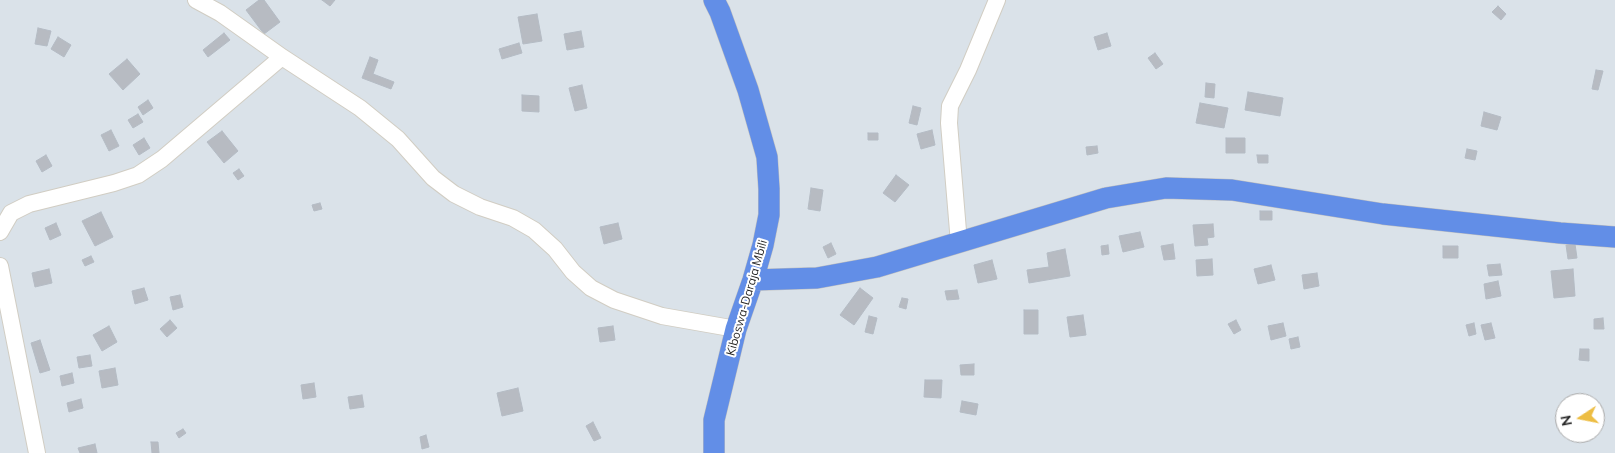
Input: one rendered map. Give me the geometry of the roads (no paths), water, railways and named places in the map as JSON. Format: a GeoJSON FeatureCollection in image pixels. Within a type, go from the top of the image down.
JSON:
{"type":"FeatureCollection","features":[{"type":"Feature","properties":{"kind":"main road","name":"Kiboswa-Daraja Mbili"},"geometry":{"type":"LineString","coordinates":[[714,0],[748,90],[767,157],[769,189],[769,215],[763,245],[736,329],[714,420],[714,453]]}},
{"type":"Feature","properties":{"kind":"main road"},"geometry":{"type":"LineString","coordinates":[[753,280],[817,278],[877,266],[960,243],[1106,198],[1166,188],[1232,190],[1383,214],[1560,233],[1615,236]]}},
{"type":"Feature","properties":{"kind":"street"},"geometry":{"type":"LineString","coordinates":[[196,0],[220,14],[282,58],[360,108],[398,139],[433,178],[454,194],[480,207],[513,218],[534,230],[555,248],[573,272],[591,288],[614,300],[656,314],[736,329]]}},
{"type":"Feature","properties":{"kind":"street"},"geometry":{"type":"LineString","coordinates":[[960,243],[949,123],[950,106],[968,70],[997,0]]}},
{"type":"Feature","properties":{"kind":"street"},"geometry":{"type":"LineString","coordinates":[[0,232],[12,213],[28,204],[114,183],[138,175],[162,159],[282,58]]}},
{"type":"Feature","properties":{"kind":"street"},"geometry":{"type":"LineString","coordinates":[[0,266],[37,453]]}}]}
